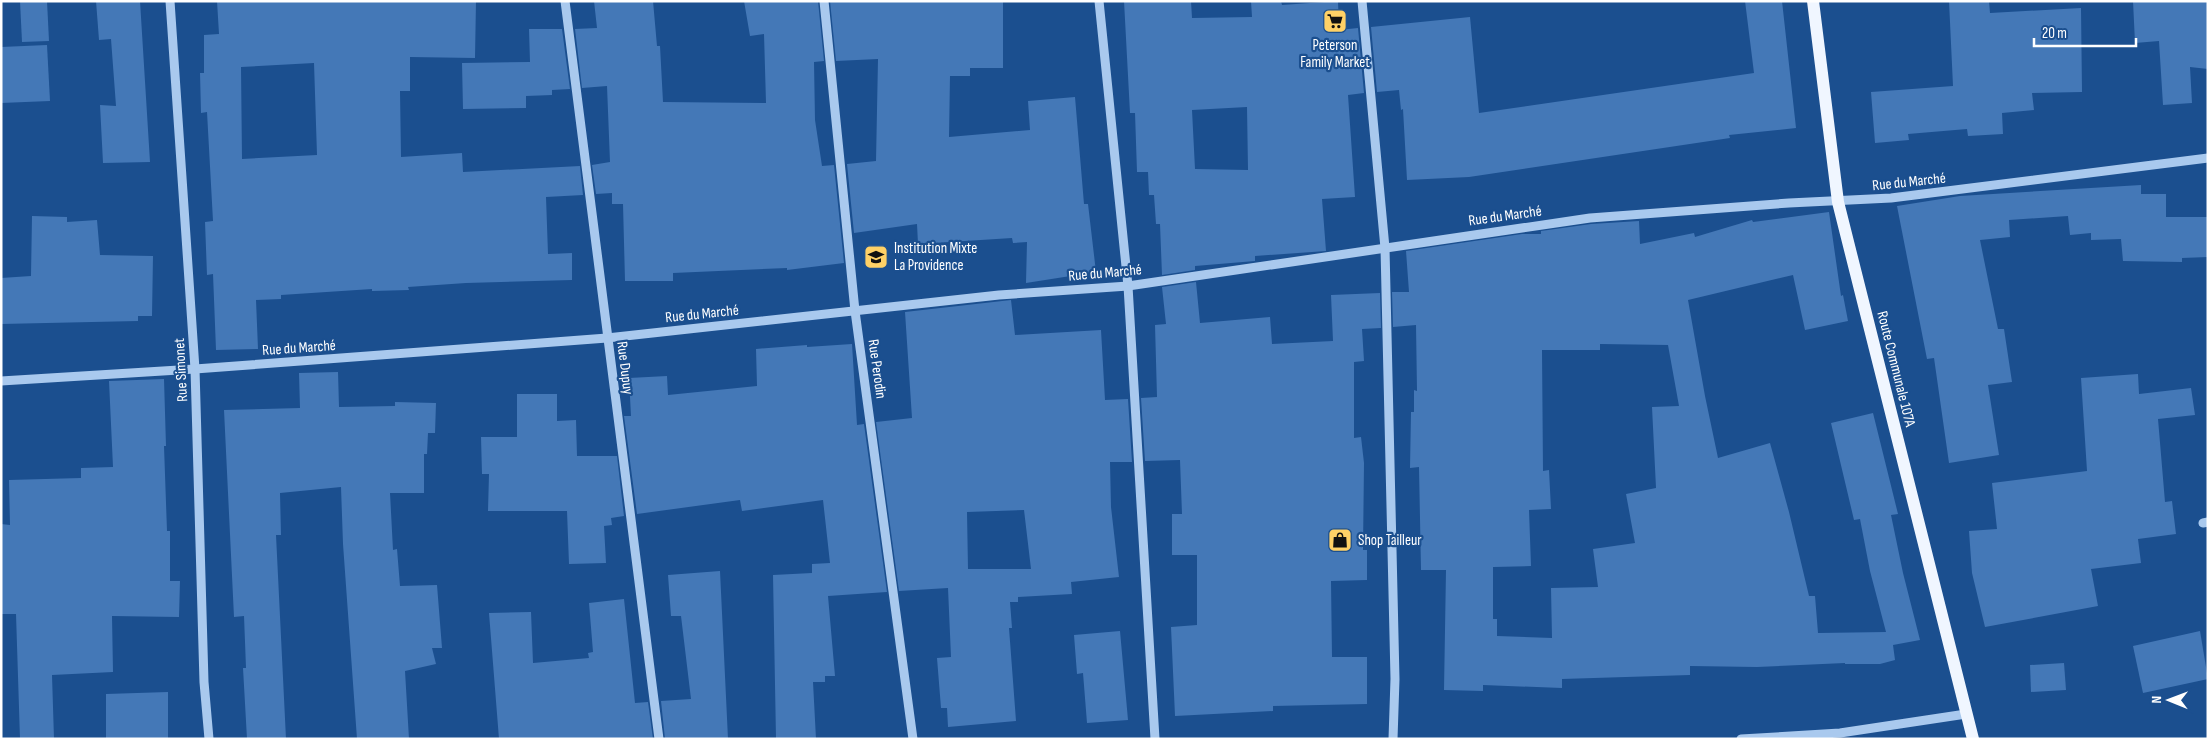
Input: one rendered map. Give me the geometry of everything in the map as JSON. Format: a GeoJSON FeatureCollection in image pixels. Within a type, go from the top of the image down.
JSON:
{"type":"FeatureCollection","features":[{"type":"Feature","properties":{"kind":"main road","name":"Route Communale 107A"},"geometry":{"type":"LineString","coordinates":[[1813,1],[1838,202],[1973,739]]}},
{"type":"Feature","properties":{"kind":"street","name":"Rue Simonet"},"geometry":{"type":"LineString","coordinates":[[170,1],[195,369],[204,673],[209,739]]}},
{"type":"Feature","properties":{"kind":"street","name":"Rue Dupuy"},"geometry":{"type":"LineString","coordinates":[[564,1],[659,739]]}},
{"type":"Feature","properties":{"kind":"street","name":"Rue Perodin"},"geometry":{"type":"LineString","coordinates":[[824,1],[855,311],[913,739]]}},
{"type":"Feature","properties":{"kind":"street"},"geometry":{"type":"LineString","coordinates":[[1099,1],[1128,286],[1155,739]]}},
{"type":"Feature","properties":{"kind":"street"},"geometry":{"type":"LineString","coordinates":[[1362,1],[1385,248],[1395,669],[1393,739]]}},
{"type":"Feature","properties":{"kind":"street","name":"Rue du Marché"},"geometry":{"type":"LineString","coordinates":[[1,381],[195,369],[607,338],[999,295],[1128,286],[1590,218],[1788,203],[1838,202],[1944,193],[2208,158]]}},
{"type":"Feature","properties":{"kind":"street"},"geometry":{"type":"LineString","coordinates":[[1741,739],[1840,733],[1966,714]]}},
{"type":"Feature","properties":{"kind":"building"},"geometry":{"type":"Polygon","coordinates":[[[20,1],[47,1],[49,41],[22,42],[20,1]]]}},
{"type":"Feature","properties":{"kind":"building"},"geometry":{"type":"Polygon","coordinates":[[[96,1],[140,1],[150,162],[103,163],[100,105],[116,106],[111,39],[99,40],[96,1]]]}},
{"type":"Feature","properties":{"kind":"building"},"geometry":{"type":"Polygon","coordinates":[[[217,1],[476,1],[475,58],[410,57],[410,91],[400,91],[401,157],[462,153],[463,172],[580,166],[583,195],[546,197],[548,254],[572,253],[572,280],[466,283],[408,287],[409,290],[372,291],[372,289],[281,295],[281,299],[256,300],[258,349],[216,350],[213,274],[207,275],[205,222],[213,221],[207,112],[201,113],[200,73],[204,73],[204,35],[219,34],[217,1]],[[314,63],[241,67],[242,159],[317,155],[314,63]]]}},
{"type":"Feature","properties":{"kind":"building"},"geometry":{"type":"Polygon","coordinates":[[[594,1],[653,1],[657,46],[660,46],[663,102],[766,103],[764,34],[750,36],[744,1],[818,1],[824,61],[814,62],[815,120],[822,166],[834,165],[844,263],[787,270],[787,268],[673,273],[673,281],[625,281],[623,204],[612,204],[612,193],[596,194],[592,165],[610,162],[607,86],[582,88],[575,29],[597,28],[594,1]]]}},
{"type":"Feature","properties":{"kind":"building"},"geometry":{"type":"Polygon","coordinates":[[[830,1],[1003,1],[1003,68],[970,68],[970,76],[950,76],[949,137],[1030,130],[1028,101],[1075,97],[1084,204],[1088,204],[1096,272],[1026,283],[1027,242],[1013,243],[1012,238],[918,244],[917,224],[854,233],[847,164],[876,161],[878,59],[836,61],[830,1]]]}},
{"type":"Feature","properties":{"kind":"building"},"geometry":{"type":"Polygon","coordinates":[[[1124,1],[1191,1],[1192,18],[1252,17],[1251,1],[1281,1],[1282,5],[1338,1],[1339,30],[1358,28],[1364,93],[1348,95],[1355,197],[1322,199],[1326,251],[1255,256],[1255,261],[1195,266],[1195,270],[1162,275],[1160,224],[1156,224],[1154,195],[1149,195],[1148,172],[1137,172],[1135,113],[1130,113],[1124,1]],[[1247,107],[1192,110],[1195,169],[1248,170],[1247,107]]]}},
{"type":"Feature","properties":{"kind":"building"},"geometry":{"type":"Polygon","coordinates":[[[1745,1],[1782,1],[1796,128],[1729,135],[1730,138],[1469,177],[1407,180],[1403,109],[1401,110],[1399,90],[1377,92],[1371,27],[1470,17],[1479,113],[1754,73],[1745,1]]]}},
{"type":"Feature","properties":{"kind":"building"},"geometry":{"type":"Polygon","coordinates":[[[1949,1],[1989,1],[1990,13],[2081,8],[2082,92],[2032,93],[2034,110],[2002,113],[2003,134],[1968,136],[1967,129],[1908,134],[1909,140],[1875,143],[1871,92],[1953,86],[1949,1]]]}},
{"type":"Feature","properties":{"kind":"building"},"geometry":{"type":"Polygon","coordinates":[[[2133,1],[2208,1],[2208,69],[2190,67],[2192,103],[2163,105],[2159,41],[2135,43],[2133,1]]]}},
{"type":"Feature","properties":{"kind":"building"},"geometry":{"type":"Polygon","coordinates":[[[529,29],[562,29],[570,89],[552,90],[552,95],[526,96],[526,108],[463,109],[462,63],[530,62],[529,29]]]}},
{"type":"Feature","properties":{"kind":"building"},"geometry":{"type":"Polygon","coordinates":[[[47,45],[50,101],[1,103],[1,47],[47,45]]]}},
{"type":"Feature","properties":{"kind":"building"},"geometry":{"type":"Polygon","coordinates":[[[2141,185],[2141,194],[2166,194],[2166,217],[2208,217],[2208,257],[2182,258],[2182,262],[2123,261],[2121,239],[2091,240],[2091,233],[2070,235],[2068,216],[2009,220],[2010,237],[1980,240],[1998,329],[2004,329],[2012,382],[1988,385],[1999,455],[1949,463],[1934,358],[1927,359],[1897,206],[1960,196],[2141,185]]]}},
{"type":"Feature","properties":{"kind":"building"},"geometry":{"type":"Polygon","coordinates":[[[1829,212],[1841,296],[1843,295],[1848,321],[1805,330],[1793,275],[1688,300],[1718,458],[1770,443],[1809,596],[1815,596],[1818,633],[1886,632],[1870,571],[1860,519],[1854,520],[1831,423],[1873,413],[1898,514],[1891,515],[1920,640],[1893,645],[1895,660],[1880,664],[1845,663],[1757,667],[1690,666],[1690,675],[1562,679],[1562,688],[1483,685],[1483,691],[1444,690],[1446,570],[1421,570],[1419,467],[1410,468],[1411,412],[1414,412],[1414,390],[1417,391],[1416,325],[1393,327],[1392,292],[1409,292],[1406,251],[1522,234],[1541,234],[1541,231],[1591,224],[1639,221],[1640,244],[1694,233],[1695,237],[1752,220],[1753,222],[1829,212]],[[1600,344],[1600,350],[1542,350],[1543,471],[1549,470],[1551,509],[1529,510],[1531,566],[1493,567],[1493,619],[1497,619],[1497,636],[1552,638],[1551,588],[1598,587],[1593,549],[1635,543],[1626,494],[1656,488],[1652,407],[1679,406],[1668,345],[1600,344]]]}},
{"type":"Feature","properties":{"kind":"building"},"geometry":{"type":"Polygon","coordinates":[[[32,216],[67,217],[67,222],[97,220],[100,255],[153,256],[152,316],[138,316],[138,321],[1,324],[1,278],[31,276],[32,216]]]}},
{"type":"Feature","properties":{"kind":"building"},"geometry":{"type":"Polygon","coordinates":[[[1196,282],[1200,323],[1270,317],[1272,344],[1333,341],[1331,295],[1380,293],[1381,328],[1362,329],[1364,361],[1354,362],[1354,438],[1361,437],[1364,463],[1363,550],[1367,550],[1367,580],[1331,581],[1332,657],[1367,657],[1367,704],[1273,706],[1273,711],[1175,716],[1171,627],[1197,625],[1197,555],[1172,555],[1172,514],[1182,514],[1180,460],[1145,461],[1141,398],[1157,397],[1155,325],[1166,324],[1162,287],[1196,282]]]}},
{"type":"Feature","properties":{"kind":"building"},"geometry":{"type":"Polygon","coordinates":[[[1011,300],[1015,335],[1101,330],[1105,400],[1128,399],[1132,462],[1110,462],[1111,507],[1119,577],[1071,582],[1072,594],[1018,597],[1018,602],[1010,602],[1012,628],[1009,628],[1016,721],[948,727],[947,708],[941,708],[937,658],[951,657],[948,588],[899,591],[876,422],[912,418],[905,312],[1011,300]],[[1024,510],[967,512],[968,569],[1031,569],[1024,510]]]}},
{"type":"Feature","properties":{"kind":"building"},"geometry":{"type":"Polygon","coordinates":[[[852,344],[857,425],[864,424],[887,592],[828,596],[835,676],[825,676],[825,682],[813,682],[816,739],[776,739],[773,575],[812,573],[812,564],[830,563],[823,500],[742,511],[740,500],[637,514],[624,416],[631,416],[629,378],[667,376],[668,395],[757,386],[756,349],[852,344]]]}},
{"type":"Feature","properties":{"kind":"building"},"geometry":{"type":"Polygon","coordinates":[[[338,372],[339,407],[395,406],[395,402],[436,403],[435,433],[428,433],[427,454],[424,454],[424,493],[390,493],[393,550],[397,549],[400,586],[437,585],[442,648],[432,648],[436,664],[405,671],[409,739],[357,739],[343,544],[341,487],[280,493],[281,535],[276,535],[286,739],[247,739],[243,668],[246,668],[244,616],[234,617],[224,410],[300,408],[299,373],[338,372]]]}},
{"type":"Feature","properties":{"kind":"building"},"geometry":{"type":"Polygon","coordinates":[[[2138,374],[2139,394],[2191,388],[2195,415],[2158,419],[2165,502],[2172,501],[2176,534],[2138,539],[2141,563],[2091,569],[2098,606],[1985,627],[1972,573],[1969,531],[1997,529],[1992,483],[2087,471],[2081,378],[2138,374]]]}},
{"type":"Feature","properties":{"kind":"building"},"geometry":{"type":"Polygon","coordinates":[[[164,379],[166,446],[164,446],[167,531],[170,531],[170,581],[180,581],[179,617],[112,616],[113,672],[52,675],[54,739],[20,739],[16,614],[1,614],[1,524],[10,525],[9,480],[81,478],[81,468],[113,467],[109,381],[164,379]]]}},
{"type":"Feature","properties":{"kind":"building"},"geometry":{"type":"Polygon","coordinates":[[[517,394],[557,394],[557,421],[576,420],[577,456],[617,456],[624,516],[611,518],[612,525],[604,526],[606,563],[569,564],[567,511],[488,511],[489,474],[482,474],[481,437],[517,437],[517,394]]]}},
{"type":"Feature","properties":{"kind":"building"},"geometry":{"type":"Polygon","coordinates":[[[720,571],[728,739],[665,739],[661,701],[691,699],[681,616],[671,616],[668,575],[720,571]]]}},
{"type":"Feature","properties":{"kind":"building"},"geometry":{"type":"Polygon","coordinates":[[[624,599],[635,703],[648,702],[653,739],[499,739],[489,613],[531,612],[533,663],[589,658],[588,653],[593,652],[589,603],[624,599]]]}},
{"type":"Feature","properties":{"kind":"building"},"geometry":{"type":"Polygon","coordinates":[[[1120,631],[1128,720],[1087,723],[1083,673],[1077,674],[1074,635],[1120,631]]]}},
{"type":"Feature","properties":{"kind":"building"},"geometry":{"type":"Polygon","coordinates":[[[2200,631],[2208,679],[2143,693],[2133,646],[2200,631]]]}},
{"type":"Feature","properties":{"kind":"building"},"geometry":{"type":"Polygon","coordinates":[[[2064,663],[2066,690],[2031,692],[2030,665],[2064,663]]]}},
{"type":"Feature","properties":{"kind":"building"},"geometry":{"type":"Polygon","coordinates":[[[168,692],[168,739],[106,739],[106,694],[168,692]]]}},
{"type":"Feature","properties":{"kind":"place","name":"Peterson Family Market"},"geometry":{"type":"Point","coordinates":[1335,21]}},
{"type":"Feature","properties":{"kind":"place","name":"Institution Mixte La Providence"},"geometry":{"type":"Point","coordinates":[876,257]}},
{"type":"Feature","properties":{"kind":"place","name":"Shop Tailleur"},"geometry":{"type":"Point","coordinates":[1340,540]}}]}
